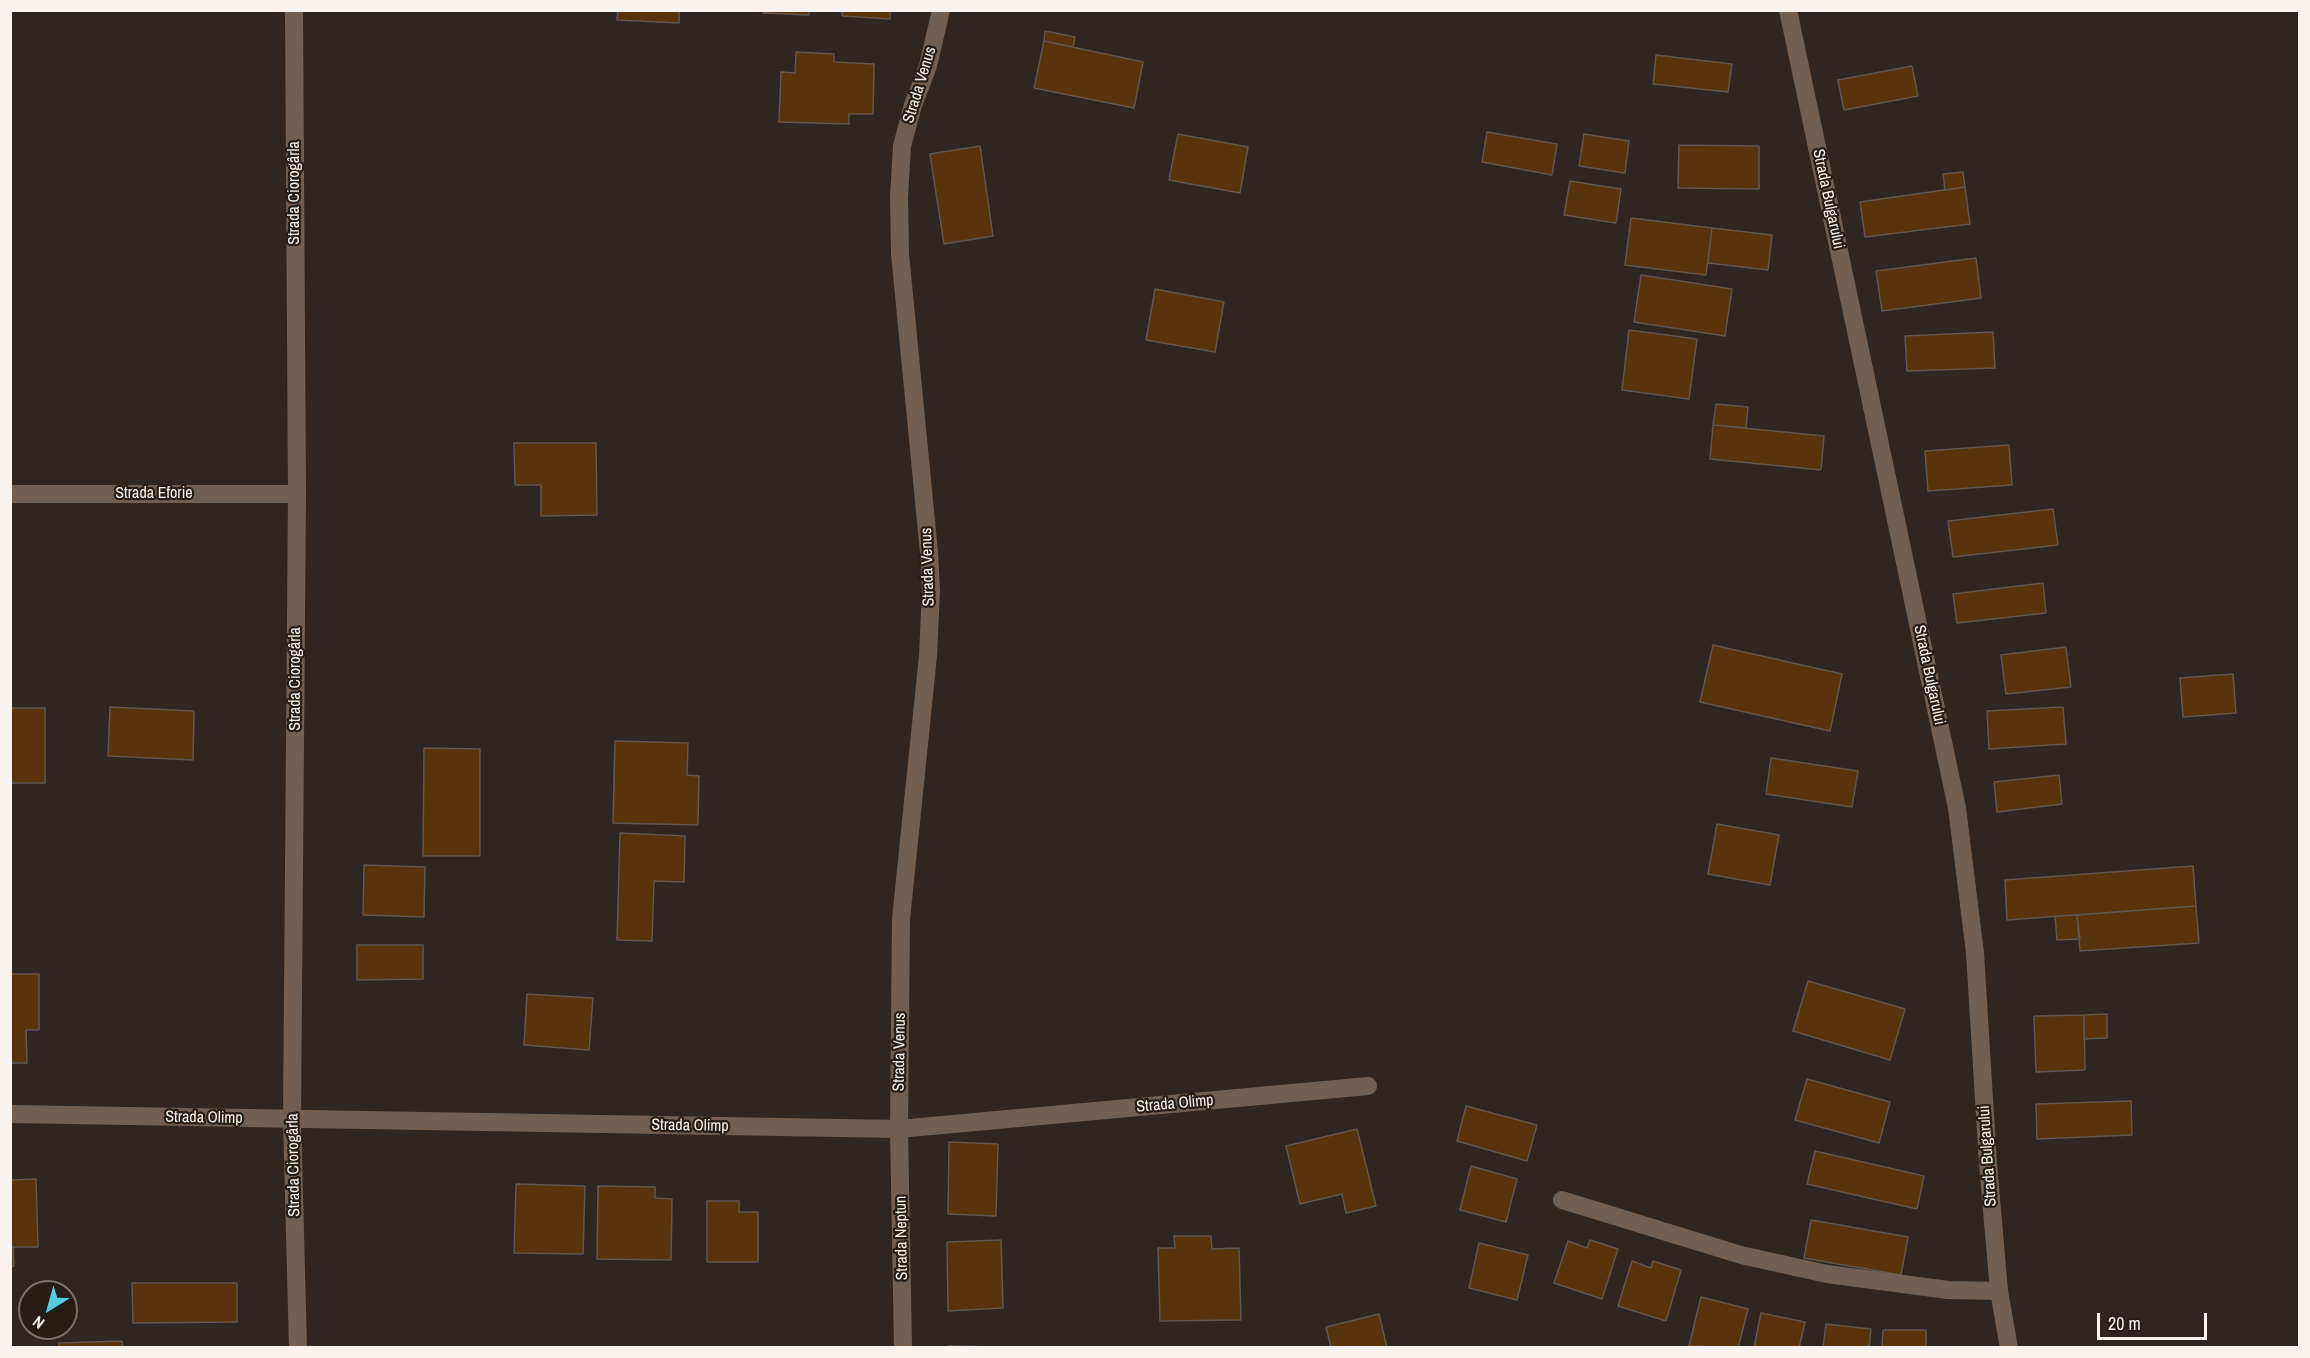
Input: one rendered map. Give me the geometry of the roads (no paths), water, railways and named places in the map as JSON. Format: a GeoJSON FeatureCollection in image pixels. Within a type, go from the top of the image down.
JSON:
{"type":"FeatureCollection","features":[{"type":"Feature","properties":{"kind":"street","name":"Strada Ciorogârla"},"geometry":{"type":"LineString","coordinates":[[294,10],[297,494],[292,1119],[298,1347]]}},
{"type":"Feature","properties":{"kind":"street","name":"Strada Venus"},"geometry":{"type":"LineString","coordinates":[[899,1129],[901,919],[928,656],[931,591],[901,265],[899,197],[902,146],[913,105],[928,66],[941,10]]}},
{"type":"Feature","properties":{"kind":"street","name":"Strada Bulgarului"},"geometry":{"type":"LineString","coordinates":[[1788,10],[1957,808],[1975,953],[1988,1164],[1999,1291],[2009,1347]]}},
{"type":"Feature","properties":{"kind":"street","name":"Strada Eforie"},"geometry":{"type":"LineString","coordinates":[[10,494],[297,494]]}},
{"type":"Feature","properties":{"kind":"street","name":"Strada Olimp"},"geometry":{"type":"LineString","coordinates":[[10,1114],[899,1129],[1368,1086]]}},
{"type":"Feature","properties":{"kind":"street","name":"Strada Neptun"},"geometry":{"type":"LineString","coordinates":[[899,1129],[903,1347]]}},
{"type":"Feature","properties":{"kind":"street"},"geometry":{"type":"LineString","coordinates":[[1562,1200],[1741,1254],[1827,1274],[1948,1290],[1999,1291]]}}]}
